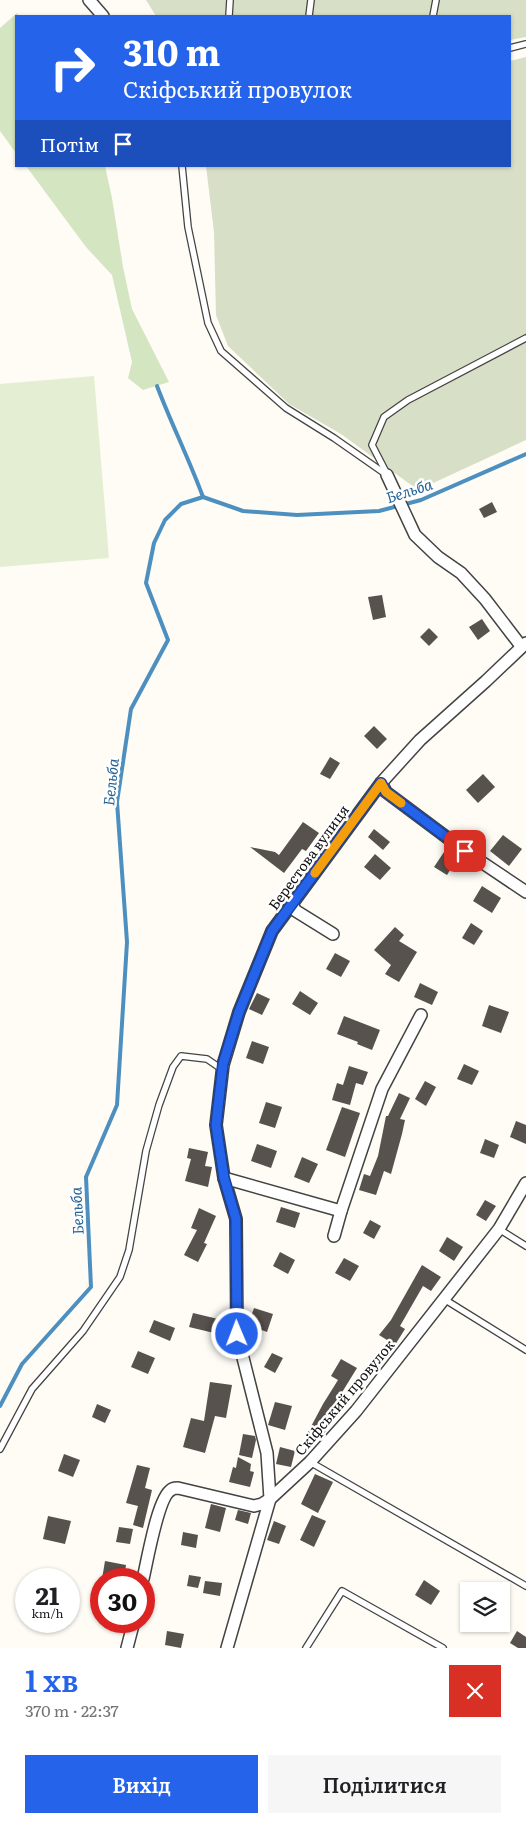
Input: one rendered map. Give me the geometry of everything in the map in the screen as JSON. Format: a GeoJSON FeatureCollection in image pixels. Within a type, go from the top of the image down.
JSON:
{"type":"FeatureCollection","features":[{"type":"Feature","properties":{"kind":"street"},"geometry":{"type":"LineString","coordinates":[[90,0],[102,15]]}},
{"type":"Feature","properties":{"kind":"street"},"geometry":{"type":"LineString","coordinates":[[387,475],[415,535],[438,557],[467,580],[524,645]]}},
{"type":"Feature","properties":{"kind":"street","name":"Берестова вулиця"},"geometry":{"type":"LineString","coordinates":[[270,1499],[267,1453],[237,1334],[236,1219],[224,1178],[216,1125],[223,1070],[239,1012],[272,931],[381,783],[420,740],[524,645]]}},
{"type":"Feature","properties":{"kind":"street"},"geometry":{"type":"LineString","coordinates":[[381,783],[386,792],[465,851],[526,892]]}},
{"type":"Feature","properties":{"kind":"street"},"geometry":{"type":"LineString","coordinates":[[292,905],[296,912],[333,934]]}},
{"type":"Feature","properties":{"kind":"street"},"geometry":{"type":"LineString","coordinates":[[334,1236],[382,1089],[421,1015]]}},
{"type":"Feature","properties":{"kind":"street"},"geometry":{"type":"LineString","coordinates":[[224,1178],[341,1211]]}},
{"type":"Feature","properties":{"kind":"street","name":"Скіфський провулок"},"geometry":{"type":"LineString","coordinates":[[270,1499],[310,1462],[356,1411],[499,1229],[526,1183]]}},
{"type":"Feature","properties":{"kind":"street"},"geometry":{"type":"LineString","coordinates":[[146,1568],[159,1510],[167,1493],[172,1489],[178,1488],[254,1506],[270,1499]]}},
{"type":"Feature","properties":{"kind":"street"},"geometry":{"type":"LineString","coordinates":[[227,1648],[270,1499]]}},
{"type":"Feature","properties":{"kind":"street"},"geometry":{"type":"LineString","coordinates":[[127,1648],[131,1633]]}},
{"type":"Feature","properties":{"kind":"lane"},"geometry":{"type":"LineString","coordinates":[[229,15],[230,0]]}},
{"type":"Feature","properties":{"kind":"lane"},"geometry":{"type":"LineString","coordinates":[[309,15],[311,0]]}},
{"type":"Feature","properties":{"kind":"lane"},"geometry":{"type":"LineString","coordinates":[[433,15],[436,0]]}},
{"type":"Feature","properties":{"kind":"lane"},"geometry":{"type":"LineString","coordinates":[[511,48],[526,44]]}},
{"type":"Feature","properties":{"kind":"lane"},"geometry":{"type":"LineString","coordinates":[[182,167],[188,227],[208,323],[221,350],[286,408],[334,438],[387,475]]}},
{"type":"Feature","properties":{"kind":"lane"},"geometry":{"type":"LineString","coordinates":[[387,475],[372,444],[384,417],[408,400],[526,338]]}},
{"type":"Feature","properties":{"kind":"lane"},"geometry":{"type":"LineString","coordinates":[[0,1449],[32,1389],[83,1331],[120,1277],[129,1250],[146,1151],[159,1105],[173,1067],[181,1056],[207,1060],[223,1070]]}},
{"type":"Feature","properties":{"kind":"lane"},"geometry":{"type":"LineString","coordinates":[[499,1229],[526,1246]]}},
{"type":"Feature","properties":{"kind":"lane"},"geometry":{"type":"LineString","coordinates":[[444,1299],[526,1350]]}},
{"type":"Feature","properties":{"kind":"lane"},"geometry":{"type":"LineString","coordinates":[[310,1462],[526,1586]]}},
{"type":"Feature","properties":{"kind":"lane"},"geometry":{"type":"LineString","coordinates":[[306,1648],[342,1591],[444,1648]]}},
{"type":"Feature","properties":{"kind":"green space"},"geometry":{"type":"Polygon","coordinates":[[[146,0],[526,0],[526,37],[511,40],[511,15],[155,15],[146,0]]]}},
{"type":"Feature","properties":{"kind":"green space"},"geometry":{"type":"Polygon","coordinates":[[[17,13],[18,15],[15,15],[15,152],[0,131],[0,28],[17,13]]]}},
{"type":"Feature","properties":{"kind":"green space"},"geometry":{"type":"Polygon","coordinates":[[[526,57],[526,440],[418,490],[341,434],[289,404],[228,346],[216,315],[214,232],[206,167],[511,167],[511,61],[526,57]]]}},
{"type":"Feature","properties":{"kind":"green space"},"geometry":{"type":"Polygon","coordinates":[[[27,167],[105,167],[132,309],[169,382],[143,390],[128,378],[132,362],[112,275],[86,247],[27,167]]]}},
{"type":"Feature","properties":{"kind":"green space"},"geometry":{"type":"Polygon","coordinates":[[[94,376],[109,558],[0,567],[0,384],[94,376]]]}},
{"type":"Feature","properties":{"kind":"building"},"geometry":{"type":"Polygon","coordinates":[[[492,502],[497,512],[484,518],[479,509],[492,502]]]}},
{"type":"Feature","properties":{"kind":"building"},"geometry":{"type":"Polygon","coordinates":[[[382,595],[386,617],[373,620],[368,597],[382,595]]]}},
{"type":"Feature","properties":{"kind":"building"},"geometry":{"type":"Polygon","coordinates":[[[482,619],[490,631],[478,640],[469,627],[482,619]]]}},
{"type":"Feature","properties":{"kind":"building"},"geometry":{"type":"Polygon","coordinates":[[[429,628],[438,637],[429,646],[420,637],[429,628]]]}},
{"type":"Feature","properties":{"kind":"building"},"geometry":{"type":"Polygon","coordinates":[[[374,726],[387,739],[377,749],[364,736],[374,726]]]}},
{"type":"Feature","properties":{"kind":"building"},"geometry":{"type":"Polygon","coordinates":[[[330,757],[340,763],[330,779],[320,774],[330,757]]]}},
{"type":"Feature","properties":{"kind":"building"},"geometry":{"type":"Polygon","coordinates":[[[483,774],[495,787],[478,803],[466,790],[483,774]]]}},
{"type":"Feature","properties":{"kind":"building"},"geometry":{"type":"Polygon","coordinates":[[[303,822],[319,833],[306,851],[302,849],[284,873],[250,847],[275,852],[279,855],[303,822]]]}},
{"type":"Feature","properties":{"kind":"building"},"geometry":{"type":"Polygon","coordinates":[[[374,829],[390,842],[383,850],[368,837],[374,829]]]}},
{"type":"Feature","properties":{"kind":"building"},"geometry":{"type":"Polygon","coordinates":[[[503,835],[522,849],[509,866],[490,851],[503,835]]]}},
{"type":"Feature","properties":{"kind":"building"},"geometry":{"type":"Polygon","coordinates":[[[446,849],[458,857],[447,875],[434,867],[446,849]]]}},
{"type":"Feature","properties":{"kind":"building"},"geometry":{"type":"Polygon","coordinates":[[[375,854],[391,868],[380,880],[364,867],[375,854]]]}},
{"type":"Feature","properties":{"kind":"building"},"geometry":{"type":"Polygon","coordinates":[[[482,886],[501,898],[492,913],[473,901],[482,886]]]}},
{"type":"Feature","properties":{"kind":"building"},"geometry":{"type":"Polygon","coordinates":[[[471,923],[483,931],[474,945],[462,938],[471,923]]]}},
{"type":"Feature","properties":{"kind":"building"},"geometry":{"type":"Polygon","coordinates":[[[395,927],[404,935],[399,941],[417,952],[399,982],[385,974],[391,965],[374,950],[395,927]]]}},
{"type":"Feature","properties":{"kind":"building"},"geometry":{"type":"Polygon","coordinates":[[[335,953],[350,961],[341,977],[326,969],[335,953]]]}},
{"type":"Feature","properties":{"kind":"building"},"geometry":{"type":"Polygon","coordinates":[[[420,983],[438,992],[432,1005],[414,997],[420,983]]]}},
{"type":"Feature","properties":{"kind":"building"},"geometry":{"type":"Polygon","coordinates":[[[300,991],[318,1003],[310,1015],[292,1004],[300,991]]]}},
{"type":"Feature","properties":{"kind":"building"},"geometry":{"type":"Polygon","coordinates":[[[257,993],[270,999],[262,1015],[249,1009],[257,993]]]}},
{"type":"Feature","properties":{"kind":"building"},"geometry":{"type":"Polygon","coordinates":[[[489,1005],[509,1012],[501,1033],[482,1026],[489,1005]]]}},
{"type":"Feature","properties":{"kind":"building"},"geometry":{"type":"Polygon","coordinates":[[[344,1016],[380,1030],[372,1050],[337,1034],[344,1016]]]}},
{"type":"Feature","properties":{"kind":"building"},"geometry":{"type":"Polygon","coordinates":[[[252,1041],[269,1047],[263,1064],[246,1058],[252,1041]]]}},
{"type":"Feature","properties":{"kind":"building"},"geometry":{"type":"Polygon","coordinates":[[[464,1064],[479,1071],[472,1085],[457,1079],[464,1064]]]}},
{"type":"Feature","properties":{"kind":"building"},"geometry":{"type":"Polygon","coordinates":[[[349,1066],[368,1072],[363,1085],[356,1083],[350,1105],[332,1100],[337,1083],[343,1085],[349,1066]]]}},
{"type":"Feature","properties":{"kind":"building"},"geometry":{"type":"Polygon","coordinates":[[[425,1081],[436,1087],[426,1106],[415,1099],[425,1081]]]}},
{"type":"Feature","properties":{"kind":"building"},"geometry":{"type":"Polygon","coordinates":[[[399,1093],[410,1098],[400,1119],[405,1120],[391,1174],[384,1171],[376,1195],[359,1190],[364,1174],[370,1176],[378,1156],[386,1116],[388,1116],[399,1093]]]}},
{"type":"Feature","properties":{"kind":"building"},"geometry":{"type":"Polygon","coordinates":[[[266,1102],[282,1107],[275,1128],[259,1123],[266,1102]]]}},
{"type":"Feature","properties":{"kind":"building"},"geometry":{"type":"Polygon","coordinates":[[[342,1107],[360,1113],[345,1157],[326,1150],[342,1107]]]}},
{"type":"Feature","properties":{"kind":"building"},"geometry":{"type":"Polygon","coordinates":[[[516,1121],[526,1125],[526,1144],[510,1137],[516,1121]]]}},
{"type":"Feature","properties":{"kind":"building"},"geometry":{"type":"Polygon","coordinates":[[[485,1139],[499,1145],[494,1158],[480,1153],[485,1139]]]}},
{"type":"Feature","properties":{"kind":"building"},"geometry":{"type":"Polygon","coordinates":[[[257,1144],[277,1151],[271,1168],[251,1161],[257,1144]]]}},
{"type":"Feature","properties":{"kind":"building"},"geometry":{"type":"Polygon","coordinates":[[[189,1148],[208,1152],[205,1166],[212,1167],[208,1187],[185,1181],[191,1159],[187,1158],[189,1148]]]}},
{"type":"Feature","properties":{"kind":"building"},"geometry":{"type":"Polygon","coordinates":[[[302,1157],[318,1164],[309,1183],[294,1177],[302,1157]]]}},
{"type":"Feature","properties":{"kind":"building"},"geometry":{"type":"Polygon","coordinates":[[[485,1200],[496,1206],[486,1221],[476,1215],[485,1200]]]}},
{"type":"Feature","properties":{"kind":"building"},"geometry":{"type":"Polygon","coordinates":[[[281,1207],[300,1213],[295,1228],[276,1222],[281,1207]]]}},
{"type":"Feature","properties":{"kind":"building"},"geometry":{"type":"Polygon","coordinates":[[[199,1208],[216,1216],[204,1243],[207,1244],[198,1262],[184,1255],[197,1230],[191,1228],[199,1208]]]}},
{"type":"Feature","properties":{"kind":"building"},"geometry":{"type":"Polygon","coordinates":[[[370,1220],[381,1226],[374,1239],[363,1233],[370,1220]]]}},
{"type":"Feature","properties":{"kind":"building"},"geometry":{"type":"Polygon","coordinates":[[[447,1237],[463,1247],[454,1261],[439,1251],[447,1237]]]}},
{"type":"Feature","properties":{"kind":"building"},"geometry":{"type":"Polygon","coordinates":[[[280,1252],[295,1260],[288,1274],[273,1266],[280,1252]]]}},
{"type":"Feature","properties":{"kind":"building"},"geometry":{"type":"Polygon","coordinates":[[[344,1258],[359,1266],[350,1281],[335,1273],[344,1258]]]}},
{"type":"Feature","properties":{"kind":"building"},"geometry":{"type":"Polygon","coordinates":[[[422,1265],[441,1277],[431,1291],[423,1286],[400,1326],[405,1329],[395,1345],[379,1335],[391,1320],[422,1265]]]}},
{"type":"Feature","properties":{"kind":"building"},"geometry":{"type":"Polygon","coordinates":[[[254,1308],[273,1314],[267,1332],[248,1325],[254,1308]]]}},
{"type":"Feature","properties":{"kind":"building"},"geometry":{"type":"Polygon","coordinates":[[[193,1313],[218,1319],[214,1333],[189,1327],[193,1313]]]}},
{"type":"Feature","properties":{"kind":"building"},"geometry":{"type":"Polygon","coordinates":[[[154,1320],[175,1328],[170,1341],[149,1332],[154,1320]]]}},
{"type":"Feature","properties":{"kind":"building"},"geometry":{"type":"Polygon","coordinates":[[[138,1351],[155,1358],[148,1374],[131,1367],[138,1351]]]}},
{"type":"Feature","properties":{"kind":"building"},"geometry":{"type":"Polygon","coordinates":[[[272,1353],[283,1358],[275,1373],[264,1367],[272,1353]]]}},
{"type":"Feature","properties":{"kind":"building"},"geometry":{"type":"Polygon","coordinates":[[[341,1359],[357,1368],[325,1420],[330,1422],[323,1436],[316,1433],[312,1439],[306,1436],[338,1380],[331,1376],[341,1359]]]}},
{"type":"Feature","properties":{"kind":"building"},"geometry":{"type":"Polygon","coordinates":[[[210,1382],[232,1385],[226,1418],[215,1416],[205,1453],[183,1447],[191,1418],[204,1421],[210,1382]]]}},
{"type":"Feature","properties":{"kind":"building"},"geometry":{"type":"Polygon","coordinates":[[[275,1402],[292,1406],[285,1430],[268,1425],[275,1402]]]}},
{"type":"Feature","properties":{"kind":"building"},"geometry":{"type":"Polygon","coordinates":[[[97,1404],[111,1410],[105,1423],[92,1417],[97,1404]]]}},
{"type":"Feature","properties":{"kind":"building"},"geometry":{"type":"Polygon","coordinates":[[[243,1434],[255,1436],[256,1440],[252,1458],[239,1455],[243,1434]]]}},
{"type":"Feature","properties":{"kind":"building"},"geometry":{"type":"Polygon","coordinates":[[[280,1447],[295,1451],[291,1467],[276,1464],[280,1447]]]}},
{"type":"Feature","properties":{"kind":"building"},"geometry":{"type":"Polygon","coordinates":[[[64,1454],[80,1460],[73,1477],[58,1471],[64,1454]]]}},
{"type":"Feature","properties":{"kind":"building"},"geometry":{"type":"Polygon","coordinates":[[[238,1457],[251,1464],[250,1471],[254,1472],[250,1487],[229,1482],[233,1467],[236,1468],[238,1457]]]}},
{"type":"Feature","properties":{"kind":"building"},"geometry":{"type":"Polygon","coordinates":[[[137,1465],[150,1468],[145,1488],[152,1490],[143,1528],[133,1525],[138,1506],[126,1503],[137,1465]]]}},
{"type":"Feature","properties":{"kind":"building"},"geometry":{"type":"Polygon","coordinates":[[[315,1474],[333,1482],[318,1513],[301,1504],[315,1474]]]}},
{"type":"Feature","properties":{"kind":"building"},"geometry":{"type":"Polygon","coordinates":[[[211,1504],[226,1508],[220,1532],[205,1528],[211,1504]]]}},
{"type":"Feature","properties":{"kind":"building"},"geometry":{"type":"Polygon","coordinates":[[[238,1510],[251,1513],[248,1524],[235,1520],[238,1510]]]}},
{"type":"Feature","properties":{"kind":"building"},"geometry":{"type":"Polygon","coordinates":[[[312,1515],[326,1521],[314,1547],[300,1540],[312,1515]]]}},
{"type":"Feature","properties":{"kind":"building"},"geometry":{"type":"Polygon","coordinates":[[[48,1516],[71,1521],[65,1544],[43,1539],[48,1516]]]}},
{"type":"Feature","properties":{"kind":"building"},"geometry":{"type":"Polygon","coordinates":[[[274,1521],[286,1526],[279,1544],[267,1540],[274,1521]]]}},
{"type":"Feature","properties":{"kind":"building"},"geometry":{"type":"Polygon","coordinates":[[[119,1527],[133,1529],[130,1544],[116,1542],[119,1527]]]}},
{"type":"Feature","properties":{"kind":"building"},"geometry":{"type":"Polygon","coordinates":[[[183,1532],[198,1535],[196,1548],[181,1545],[183,1532]]]}},
{"type":"Feature","properties":{"kind":"building"},"geometry":{"type":"Polygon","coordinates":[[[105,1561],[126,1565],[126,1568],[104,1568],[105,1561]]]}},
{"type":"Feature","properties":{"kind":"building"},"geometry":{"type":"Polygon","coordinates":[[[189,1575],[201,1577],[198,1588],[187,1586],[189,1575]]]}},
{"type":"Feature","properties":{"kind":"building"},"geometry":{"type":"Polygon","coordinates":[[[424,1580],[440,1591],[431,1605],[415,1595],[424,1580]]]}},
{"type":"Feature","properties":{"kind":"building"},"geometry":{"type":"Polygon","coordinates":[[[205,1581],[222,1583],[220,1596],[203,1593],[205,1581]]]}},
{"type":"Feature","properties":{"kind":"building"},"geometry":{"type":"Polygon","coordinates":[[[167,1631],[184,1634],[181,1648],[165,1645],[167,1631]]]}},
{"type":"Feature","properties":{"kind":"building"},"geometry":{"type":"Polygon","coordinates":[[[517,1631],[526,1637],[526,1648],[518,1648],[510,1643],[517,1631]]]}},
{"type":"Feature","properties":{"kind":"waterway"},"geometry":{"type":"LineString","coordinates":[[157,386],[203,497]]}},
{"type":"Feature","properties":{"kind":"waterway","name":"Бельба"},"geometry":{"type":"LineString","coordinates":[[0,1406],[22,1364],[91,1287],[86,1177],[117,1105],[127,942],[117,802],[131,709],[168,640],[146,583],[154,543],[165,520],[181,504],[203,497],[243,511],[297,515],[379,511],[421,500],[526,454]]}},
{"type":"Feature","properties":{"kind":"slow traffic"},"geometry":{"type":"LineString","coordinates":[[315,873],[381,783],[386,792],[401,803]]}},
{"type":"Feature","properties":{"kind":"route"},"geometry":{"type":"LineString","coordinates":[[237,1334],[236,1219],[224,1178],[216,1125],[223,1064],[239,1012],[272,931],[381,783],[386,792],[465,851]]}}]}
